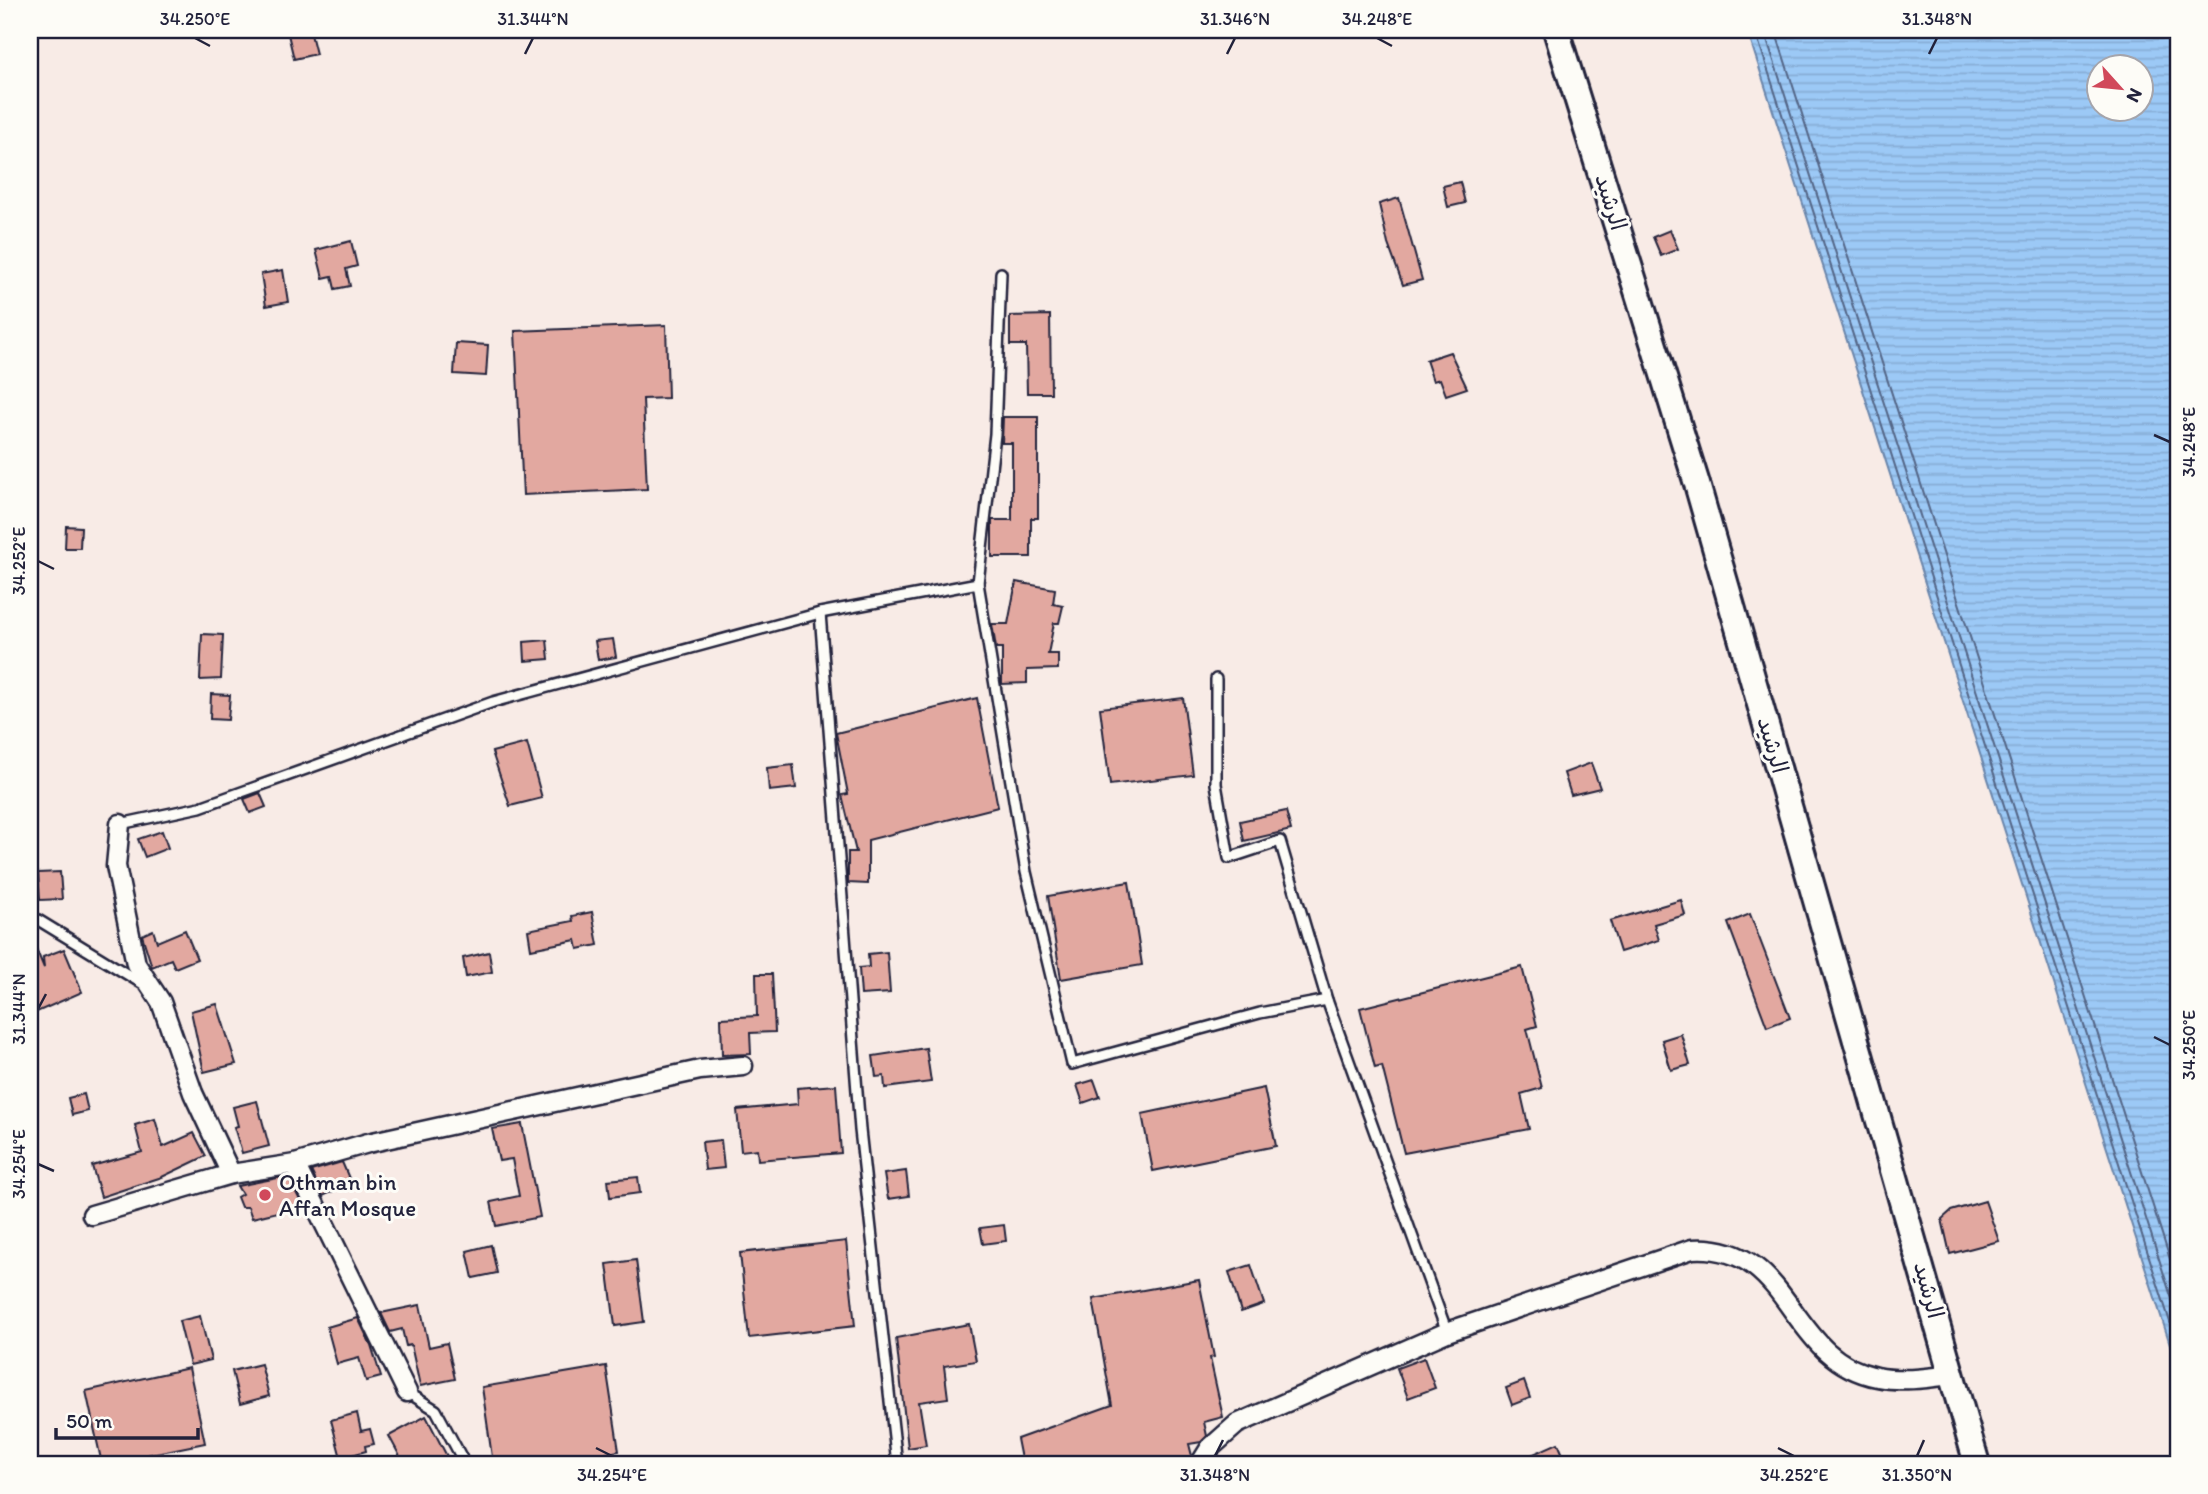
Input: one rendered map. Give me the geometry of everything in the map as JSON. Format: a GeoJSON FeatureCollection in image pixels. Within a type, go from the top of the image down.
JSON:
{"type":"FeatureCollection","features":[{"type":"Feature","properties":{"kind":"main road","name":"الرشيد"},"geometry":{"type":"LineString","coordinates":[[1556,30],[1704,510],[1977,1464]]}},
{"type":"Feature","properties":{"kind":"street"},"geometry":{"type":"LineString","coordinates":[[120,824],[116,866],[136,964],[161,1002],[193,1093],[231,1174]]}},
{"type":"Feature","properties":{"kind":"street"},"geometry":{"type":"LineString","coordinates":[[92,1215],[231,1174],[295,1164],[368,1143],[585,1094],[700,1070],[743,1066]]}},
{"type":"Feature","properties":{"kind":"street"},"geometry":{"type":"LineString","coordinates":[[295,1164],[407,1392]]}},
{"type":"Feature","properties":{"kind":"street"},"geometry":{"type":"LineString","coordinates":[[1200,1464],[1210,1448],[1237,1424],[1447,1332],[1692,1249],[1715,1248],[1739,1254],[1756,1264],[1806,1329],[1831,1356],[1853,1368],[1877,1377],[1923,1379],[1952,1375]]}},
{"type":"Feature","properties":{"kind":"lane"},"geometry":{"type":"LineString","coordinates":[[1001,274],[995,434],[978,583],[1026,872],[1072,1064],[1260,1013],[1327,1000]]}},
{"type":"Feature","properties":{"kind":"lane"},"geometry":{"type":"LineString","coordinates":[[120,824],[200,807],[493,702],[820,613],[978,583]]}},
{"type":"Feature","properties":{"kind":"lane"},"geometry":{"type":"LineString","coordinates":[[820,613],[860,1130],[897,1464]]}},
{"type":"Feature","properties":{"kind":"lane"},"geometry":{"type":"LineString","coordinates":[[1216,679],[1216,784],[1229,858],[1280,841],[1327,1000],[1447,1332]]}},
{"type":"Feature","properties":{"kind":"lane"},"geometry":{"type":"LineString","coordinates":[[30,915],[150,989]]}},
{"type":"Feature","properties":{"kind":"lane"},"geometry":{"type":"LineString","coordinates":[[407,1392],[436,1410],[464,1464]]}},
{"type":"Feature","properties":{"kind":"water"},"geometry":{"type":"Polygon","coordinates":[[[1747,30],[2178,30],[2178,1369],[1747,30]]]}},
{"type":"Feature","properties":{"kind":"building"},"geometry":{"type":"Polygon","coordinates":[[[287,30],[310,30],[316,54],[294,59],[287,30]]]}},
{"type":"Feature","properties":{"kind":"building"},"geometry":{"type":"Polygon","coordinates":[[[1460,182],[1465,203],[1448,207],[1443,186],[1460,182]]]}},
{"type":"Feature","properties":{"kind":"building"},"geometry":{"type":"Polygon","coordinates":[[[1399,198],[1422,280],[1403,285],[1388,244],[1379,204],[1399,198]]]}},
{"type":"Feature","properties":{"kind":"building"},"geometry":{"type":"Polygon","coordinates":[[[1670,230],[1678,249],[1661,256],[1653,237],[1670,230]]]}},
{"type":"Feature","properties":{"kind":"building"},"geometry":{"type":"Polygon","coordinates":[[[351,241],[357,266],[346,269],[350,286],[335,289],[332,276],[323,278],[316,250],[351,241]]]}},
{"type":"Feature","properties":{"kind":"building"},"geometry":{"type":"Polygon","coordinates":[[[283,270],[288,302],[266,306],[261,274],[283,270]]]}},
{"type":"Feature","properties":{"kind":"building"},"geometry":{"type":"Polygon","coordinates":[[[1050,315],[1051,393],[1027,393],[1026,345],[1010,345],[1010,316],[1050,315]]]}},
{"type":"Feature","properties":{"kind":"building"},"geometry":{"type":"Polygon","coordinates":[[[666,325],[668,398],[643,399],[647,489],[523,495],[515,331],[666,325]]]}},
{"type":"Feature","properties":{"kind":"building"},"geometry":{"type":"Polygon","coordinates":[[[456,343],[488,345],[486,376],[454,374],[456,343]]]}},
{"type":"Feature","properties":{"kind":"building"},"geometry":{"type":"Polygon","coordinates":[[[1450,352],[1467,388],[1446,395],[1440,379],[1433,381],[1426,360],[1450,352]]]}},
{"type":"Feature","properties":{"kind":"building"},"geometry":{"type":"Polygon","coordinates":[[[1003,417],[1038,417],[1038,518],[1031,518],[1031,557],[992,557],[992,520],[1012,520],[1012,443],[1002,443],[1003,417]]]}},
{"type":"Feature","properties":{"kind":"building"},"geometry":{"type":"Polygon","coordinates":[[[66,526],[81,527],[80,548],[65,548],[66,526]]]}},
{"type":"Feature","properties":{"kind":"building"},"geometry":{"type":"Polygon","coordinates":[[[1016,582],[1055,589],[1053,604],[1063,606],[1059,623],[1054,623],[1048,654],[1058,654],[1058,669],[1027,670],[1027,683],[1002,684],[1002,648],[996,648],[992,624],[1008,624],[1016,582]]]}},
{"type":"Feature","properties":{"kind":"building"},"geometry":{"type":"Polygon","coordinates":[[[202,634],[223,635],[221,679],[200,680],[202,634]]]}},
{"type":"Feature","properties":{"kind":"building"},"geometry":{"type":"Polygon","coordinates":[[[613,639],[616,657],[598,660],[595,641],[613,639]]]}},
{"type":"Feature","properties":{"kind":"building"},"geometry":{"type":"Polygon","coordinates":[[[547,640],[549,659],[525,661],[524,642],[547,640]]]}},
{"type":"Feature","properties":{"kind":"building"},"geometry":{"type":"Polygon","coordinates":[[[211,694],[230,695],[228,720],[210,719],[211,694]]]}},
{"type":"Feature","properties":{"kind":"building"},"geometry":{"type":"Polygon","coordinates":[[[977,698],[998,807],[868,840],[868,884],[848,883],[848,852],[856,852],[842,795],[848,794],[836,733],[977,698]]]}},
{"type":"Feature","properties":{"kind":"building"},"geometry":{"type":"Polygon","coordinates":[[[1183,698],[1193,775],[1110,785],[1100,708],[1183,698]]]}},
{"type":"Feature","properties":{"kind":"building"},"geometry":{"type":"Polygon","coordinates":[[[527,743],[542,798],[510,806],[492,752],[527,743]]]}},
{"type":"Feature","properties":{"kind":"building"},"geometry":{"type":"Polygon","coordinates":[[[1591,763],[1600,788],[1571,795],[1564,773],[1591,763]]]}},
{"type":"Feature","properties":{"kind":"building"},"geometry":{"type":"Polygon","coordinates":[[[793,765],[796,788],[769,791],[767,768],[793,765]]]}},
{"type":"Feature","properties":{"kind":"building"},"geometry":{"type":"Polygon","coordinates":[[[260,793],[266,807],[250,813],[244,799],[260,793]]]}},
{"type":"Feature","properties":{"kind":"building"},"geometry":{"type":"Polygon","coordinates":[[[1286,811],[1291,830],[1244,841],[1240,821],[1286,811]]]}},
{"type":"Feature","properties":{"kind":"building"},"geometry":{"type":"Polygon","coordinates":[[[162,831],[168,848],[145,857],[138,839],[162,831]]]}},
{"type":"Feature","properties":{"kind":"building"},"geometry":{"type":"Polygon","coordinates":[[[60,872],[62,899],[40,900],[38,873],[60,872]]]}},
{"type":"Feature","properties":{"kind":"building"},"geometry":{"type":"Polygon","coordinates":[[[1129,882],[1142,965],[1061,979],[1048,896],[1129,882]]]}},
{"type":"Feature","properties":{"kind":"building"},"geometry":{"type":"Polygon","coordinates":[[[1681,900],[1685,915],[1654,924],[1659,940],[1620,952],[1610,921],[1681,900]]]}},
{"type":"Feature","properties":{"kind":"building"},"geometry":{"type":"Polygon","coordinates":[[[592,912],[598,945],[578,949],[576,940],[531,949],[528,930],[573,921],[572,916],[592,912]]]}},
{"type":"Feature","properties":{"kind":"building"},"geometry":{"type":"Polygon","coordinates":[[[1750,914],[1790,1018],[1767,1027],[1728,923],[1750,914]]]}},
{"type":"Feature","properties":{"kind":"building"},"geometry":{"type":"Polygon","coordinates":[[[153,930],[157,942],[185,930],[197,959],[175,968],[171,959],[152,967],[142,935],[153,930]]]}},
{"type":"Feature","properties":{"kind":"building"},"geometry":{"type":"Polygon","coordinates":[[[30,934],[44,968],[43,957],[64,949],[82,992],[30,1015],[30,934]]]}},
{"type":"Feature","properties":{"kind":"building"},"geometry":{"type":"Polygon","coordinates":[[[489,952],[492,972],[466,977],[463,958],[489,952]]]}},
{"type":"Feature","properties":{"kind":"building"},"geometry":{"type":"Polygon","coordinates":[[[887,952],[890,993],[861,995],[859,968],[869,967],[868,954],[887,952]]]}},
{"type":"Feature","properties":{"kind":"building"},"geometry":{"type":"Polygon","coordinates":[[[1522,967],[1537,1026],[1527,1029],[1542,1088],[1521,1094],[1529,1129],[1404,1153],[1382,1066],[1375,1068],[1360,1008],[1522,967]]]}},
{"type":"Feature","properties":{"kind":"building"},"geometry":{"type":"Polygon","coordinates":[[[756,974],[772,974],[775,1032],[750,1033],[751,1054],[722,1055],[721,1018],[757,1016],[756,974]]]}},
{"type":"Feature","properties":{"kind":"building"},"geometry":{"type":"Polygon","coordinates":[[[217,1004],[236,1064],[204,1072],[191,1011],[217,1004]]]}},
{"type":"Feature","properties":{"kind":"building"},"geometry":{"type":"Polygon","coordinates":[[[1681,1034],[1690,1065],[1671,1070],[1662,1040],[1681,1034]]]}},
{"type":"Feature","properties":{"kind":"building"},"geometry":{"type":"Polygon","coordinates":[[[926,1048],[931,1082],[885,1088],[884,1076],[876,1077],[873,1056],[926,1048]]]}},
{"type":"Feature","properties":{"kind":"building"},"geometry":{"type":"Polygon","coordinates":[[[1094,1080],[1100,1097],[1083,1103],[1077,1085],[1094,1080]]]}},
{"type":"Feature","properties":{"kind":"building"},"geometry":{"type":"Polygon","coordinates":[[[836,1085],[841,1153],[758,1160],[757,1149],[741,1151],[737,1110],[798,1104],[797,1088],[836,1085]]]}},
{"type":"Feature","properties":{"kind":"building"},"geometry":{"type":"Polygon","coordinates":[[[1264,1088],[1276,1146],[1153,1171],[1142,1114],[1264,1088]]]}},
{"type":"Feature","properties":{"kind":"building"},"geometry":{"type":"Polygon","coordinates":[[[84,1094],[88,1111],[72,1115],[68,1098],[84,1094]]]}},
{"type":"Feature","properties":{"kind":"building"},"geometry":{"type":"Polygon","coordinates":[[[257,1101],[269,1146],[242,1153],[234,1127],[238,1126],[233,1107],[257,1101]]]}},
{"type":"Feature","properties":{"kind":"building"},"geometry":{"type":"Polygon","coordinates":[[[155,1119],[163,1147],[194,1133],[206,1156],[162,1177],[101,1197],[92,1166],[142,1152],[135,1125],[155,1119]]]}},
{"type":"Feature","properties":{"kind":"building"},"geometry":{"type":"Polygon","coordinates":[[[522,1124],[540,1217],[496,1226],[491,1202],[519,1196],[512,1159],[499,1161],[492,1129],[522,1124]]]}},
{"type":"Feature","properties":{"kind":"building"},"geometry":{"type":"Polygon","coordinates":[[[721,1140],[724,1168],[705,1170],[702,1142],[721,1140]]]}},
{"type":"Feature","properties":{"kind":"building"},"geometry":{"type":"Polygon","coordinates":[[[342,1162],[351,1183],[323,1196],[311,1171],[342,1162]]]}},
{"type":"Feature","properties":{"kind":"building"},"geometry":{"type":"Polygon","coordinates":[[[906,1171],[909,1196],[888,1199],[884,1174],[906,1171]]]}},
{"type":"Feature","properties":{"kind":"building","name":"Othman bin Affan Mosque"},"geometry":{"type":"Polygon","coordinates":[[[288,1177],[303,1206],[252,1218],[248,1207],[241,1207],[237,1197],[242,1194],[237,1186],[288,1177]]]}},
{"type":"Feature","properties":{"kind":"building"},"geometry":{"type":"Polygon","coordinates":[[[638,1177],[640,1193],[610,1197],[608,1180],[638,1177]]]}},
{"type":"Feature","properties":{"kind":"building"},"geometry":{"type":"Polygon","coordinates":[[[1985,1201],[1999,1241],[1950,1254],[1942,1219],[1951,1211],[1985,1201]]]}},
{"type":"Feature","properties":{"kind":"building"},"geometry":{"type":"Polygon","coordinates":[[[1004,1225],[1006,1241],[983,1244],[980,1228],[1004,1225]]]}},
{"type":"Feature","properties":{"kind":"building"},"geometry":{"type":"Polygon","coordinates":[[[846,1241],[855,1326],[749,1338],[740,1253],[846,1241]]]}},
{"type":"Feature","properties":{"kind":"building"},"geometry":{"type":"Polygon","coordinates":[[[491,1245],[497,1273],[473,1278],[467,1251],[491,1245]]]}},
{"type":"Feature","properties":{"kind":"building"},"geometry":{"type":"Polygon","coordinates":[[[636,1260],[644,1322],[615,1326],[607,1264],[636,1260]]]}},
{"type":"Feature","properties":{"kind":"building"},"geometry":{"type":"Polygon","coordinates":[[[1251,1265],[1264,1304],[1241,1312],[1229,1272],[1251,1265]]]}},
{"type":"Feature","properties":{"kind":"building"},"geometry":{"type":"Polygon","coordinates":[[[1199,1280],[1214,1357],[1210,1358],[1223,1417],[1204,1422],[1207,1436],[1201,1442],[1189,1444],[1192,1456],[1189,1464],[1022,1464],[1017,1439],[1112,1405],[1093,1299],[1199,1280]]]}},
{"type":"Feature","properties":{"kind":"building"},"geometry":{"type":"Polygon","coordinates":[[[420,1305],[429,1347],[447,1343],[455,1379],[420,1386],[411,1345],[406,1346],[402,1329],[390,1332],[381,1313],[420,1305]]]}},
{"type":"Feature","properties":{"kind":"building"},"geometry":{"type":"Polygon","coordinates":[[[200,1316],[211,1360],[190,1365],[179,1321],[200,1316]]]}},
{"type":"Feature","properties":{"kind":"building"},"geometry":{"type":"Polygon","coordinates":[[[358,1318],[371,1345],[381,1377],[366,1381],[359,1358],[337,1364],[327,1327],[358,1318]]]}},
{"type":"Feature","properties":{"kind":"building"},"geometry":{"type":"Polygon","coordinates":[[[969,1324],[976,1361],[944,1366],[948,1398],[919,1402],[926,1445],[908,1448],[896,1338],[969,1324]]]}},
{"type":"Feature","properties":{"kind":"building"},"geometry":{"type":"Polygon","coordinates":[[[1424,1358],[1435,1388],[1408,1398],[1397,1368],[1424,1358]]]}},
{"type":"Feature","properties":{"kind":"building"},"geometry":{"type":"Polygon","coordinates":[[[261,1364],[269,1396],[240,1404],[232,1371],[261,1364]]]}},
{"type":"Feature","properties":{"kind":"building"},"geometry":{"type":"Polygon","coordinates":[[[606,1366],[619,1451],[607,1453],[609,1464],[493,1464],[482,1387],[606,1366]]]}},
{"type":"Feature","properties":{"kind":"building"},"geometry":{"type":"Polygon","coordinates":[[[189,1368],[205,1443],[102,1464],[86,1391],[189,1368]]]}},
{"type":"Feature","properties":{"kind":"building"},"geometry":{"type":"Polygon","coordinates":[[[1524,1381],[1530,1398],[1512,1405],[1506,1388],[1524,1381]]]}},
{"type":"Feature","properties":{"kind":"building"},"geometry":{"type":"Polygon","coordinates":[[[357,1413],[361,1431],[370,1429],[374,1444],[365,1446],[366,1451],[341,1458],[331,1420],[357,1413]]]}},
{"type":"Feature","properties":{"kind":"building"},"geometry":{"type":"Polygon","coordinates":[[[426,1416],[451,1464],[404,1464],[389,1436],[426,1416]]]}},
{"type":"Feature","properties":{"kind":"building"},"geometry":{"type":"Polygon","coordinates":[[[1558,1443],[1567,1464],[1511,1464],[1558,1443]]]}},
{"type":"Feature","properties":{"kind":"place","name":"Othman bin Affan Mosque"},"geometry":{"type":"Point","coordinates":[265,1195]}}]}
